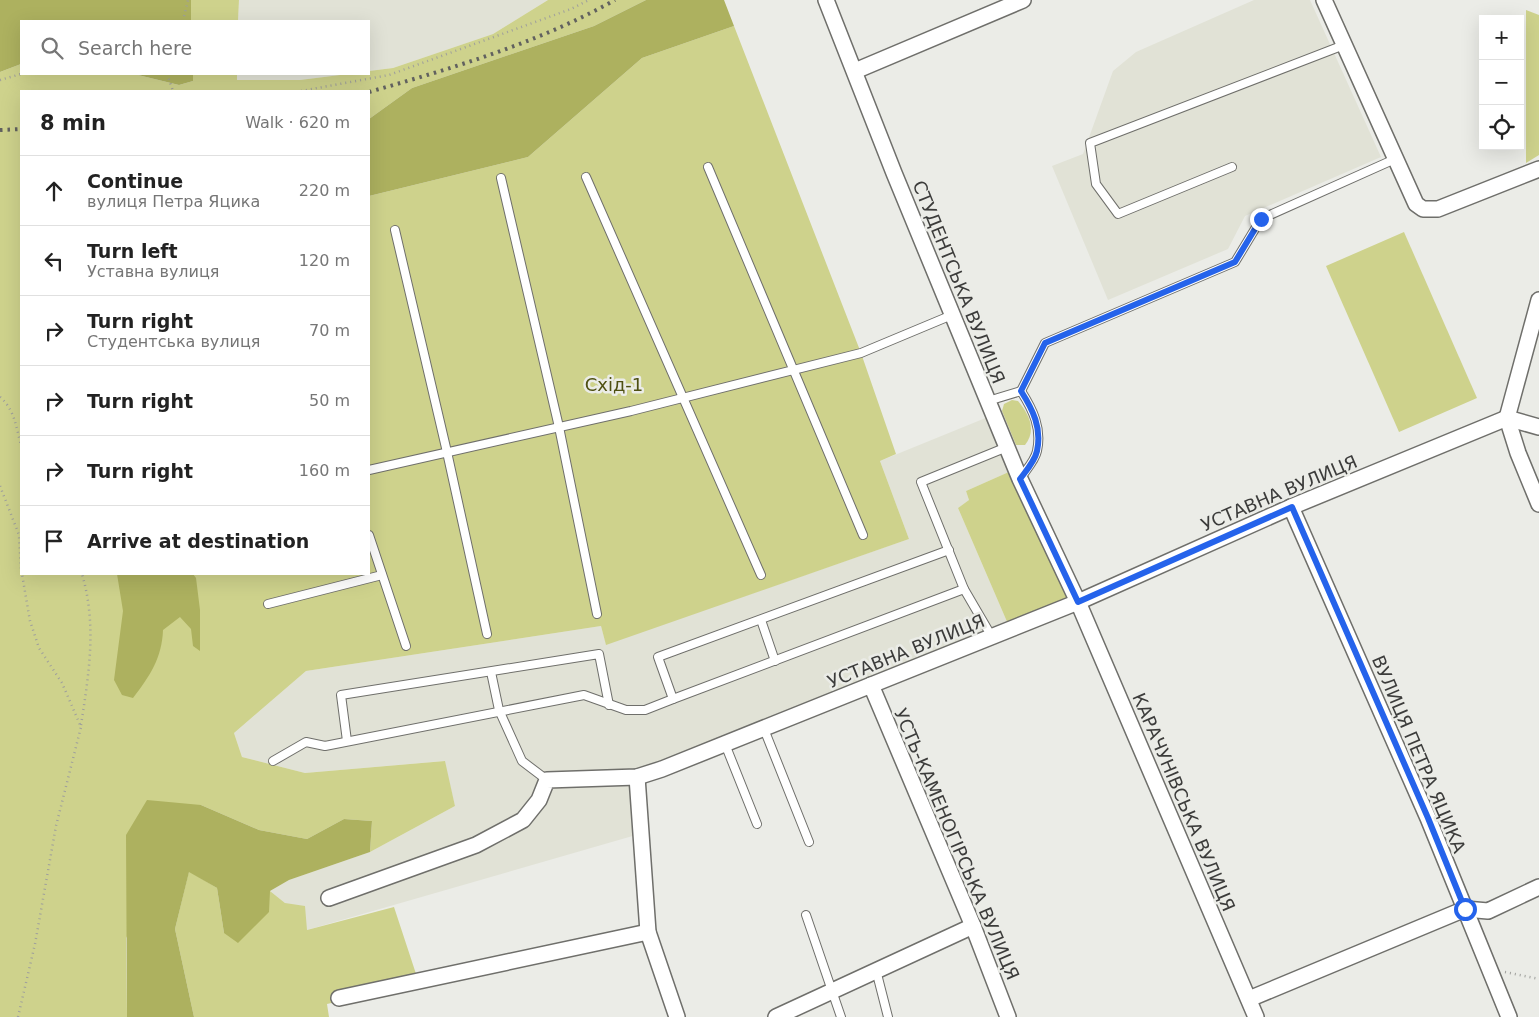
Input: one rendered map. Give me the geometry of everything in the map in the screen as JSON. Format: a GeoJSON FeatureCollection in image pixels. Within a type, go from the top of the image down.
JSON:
{"type":"FeatureCollection","features":[{"type":"Feature","properties":{"kind":"street","name":"СТУДЕНТСЬКА ВУЛИЦЯ"},"geometry":{"type":"LineString","coordinates":[[826,0],[1020,479],[1078,602]]}},
{"type":"Feature","properties":{"kind":"street"},"geometry":{"type":"LineString","coordinates":[[854,71],[1023,0]]}},
{"type":"Feature","properties":{"kind":"street"},"geometry":{"type":"LineString","coordinates":[[1324,0],[1416,204],[1430,211],[1539,169]]}},
{"type":"Feature","properties":{"kind":"street"},"geometry":{"type":"LineString","coordinates":[[1539,303],[1506,418],[1518,454],[1539,504]]}},
{"type":"Feature","properties":{"kind":"street"},"geometry":{"type":"LineString","coordinates":[[1506,418],[1539,427]]}},
{"type":"Feature","properties":{"kind":"street","name":"УСТАВНА ВУЛИЦЯ"},"geometry":{"type":"LineString","coordinates":[[547,780],[637,777],[725,744],[1078,602],[1292,507],[1506,418]]}},
{"type":"Feature","properties":{"kind":"street","name":"ВУЛИЦЯ ПЕТРА ЯЦИКА"},"geometry":{"type":"LineString","coordinates":[[1292,507],[1428,818],[1492,976],[1504,1015]]}},
{"type":"Feature","properties":{"kind":"street","name":"КАРАЧУНІВСЬКА ВУЛИЦЯ"},"geometry":{"type":"LineString","coordinates":[[1078,602],[1256,1017]]}},
{"type":"Feature","properties":{"kind":"street","name":"УСТЬ-КАМЕНОГІРСЬКА ВУЛИЦЯ"},"geometry":{"type":"LineString","coordinates":[[871,685],[973,926],[1008,1017]]}},
{"type":"Feature","properties":{"kind":"street"},"geometry":{"type":"LineString","coordinates":[[637,777],[648,932],[678,1017]]}},
{"type":"Feature","properties":{"kind":"street"},"geometry":{"type":"LineString","coordinates":[[329,898],[484,841],[523,820],[539,800],[547,780]]}},
{"type":"Feature","properties":{"kind":"street"},"geometry":{"type":"LineString","coordinates":[[1249,999],[1465,909],[1488,911],[1539,888]]}},
{"type":"Feature","properties":{"kind":"street"},"geometry":{"type":"LineString","coordinates":[[776,1017],[973,926]]}},
{"type":"Feature","properties":{"kind":"street"},"geometry":{"type":"LineString","coordinates":[[338,998],[648,932]]}},
{"type":"Feature","properties":{"kind":"lane"},"geometry":{"type":"LineString","coordinates":[[1232,167],[1118,214],[1096,184],[1090,143],[1344,45]]}},
{"type":"Feature","properties":{"kind":"lane"},"geometry":{"type":"LineString","coordinates":[[988,401],[1021,391],[1045,343],[1235,262],[1261,219],[1395,159]]}},
{"type":"Feature","properties":{"kind":"lane"},"geometry":{"type":"LineString","coordinates":[[708,167],[862,535]]}},
{"type":"Feature","properties":{"kind":"lane"},"geometry":{"type":"LineString","coordinates":[[586,177],[761,575]]}},
{"type":"Feature","properties":{"kind":"lane"},"geometry":{"type":"LineString","coordinates":[[501,178],[559,427],[597,614]]}},
{"type":"Feature","properties":{"kind":"lane"},"geometry":{"type":"LineString","coordinates":[[395,230],[487,634]]}},
{"type":"Feature","properties":{"kind":"lane"},"geometry":{"type":"LineString","coordinates":[[370,470],[682,398],[861,353],[952,315]]}},
{"type":"Feature","properties":{"kind":"lane"},"geometry":{"type":"LineString","coordinates":[[1020,479],[1037,453],[1038,431],[1034,411],[1021,391]]}},
{"type":"Feature","properties":{"kind":"lane"},"geometry":{"type":"LineString","coordinates":[[992,637],[964,589],[921,482],[1007,447]]}},
{"type":"Feature","properties":{"kind":"lane"},"geometry":{"type":"LineString","coordinates":[[370,538],[406,646]]}},
{"type":"Feature","properties":{"kind":"lane"},"geometry":{"type":"LineString","coordinates":[[673,698],[658,657],[949,550]]}},
{"type":"Feature","properties":{"kind":"lane"},"geometry":{"type":"LineString","coordinates":[[268,604],[382,575]]}},
{"type":"Feature","properties":{"kind":"lane"},"geometry":{"type":"LineString","coordinates":[[273,760],[306,742],[325,746],[500,710],[584,695],[626,710],[645,710],[964,589]]}},
{"type":"Feature","properties":{"kind":"lane"},"geometry":{"type":"LineString","coordinates":[[761,620],[775,661]]}},
{"type":"Feature","properties":{"kind":"lane"},"geometry":{"type":"LineString","coordinates":[[347,741],[342,695],[599,654],[609,705]]}},
{"type":"Feature","properties":{"kind":"lane"},"geometry":{"type":"LineString","coordinates":[[491,672],[500,710],[522,761],[547,780]]}},
{"type":"Feature","properties":{"kind":"lane"},"geometry":{"type":"LineString","coordinates":[[764,728],[809,842]]}},
{"type":"Feature","properties":{"kind":"lane"},"geometry":{"type":"LineString","coordinates":[[725,744],[757,824]]}},
{"type":"Feature","properties":{"kind":"lane"},"geometry":{"type":"LineString","coordinates":[[806,915],[841,1017]]}},
{"type":"Feature","properties":{"kind":"lane"},"geometry":{"type":"LineString","coordinates":[[876,970],[888,1017]]}},
{"type":"Feature","properties":{"kind":"path"},"geometry":{"type":"LineString","coordinates":[[183,20],[188,0]]}},
{"type":"Feature","properties":{"kind":"path"},"geometry":{"type":"LineString","coordinates":[[306,90],[389,75],[571,10],[589,0]]}},
{"type":"Feature","properties":{"kind":"path"},"geometry":{"type":"LineString","coordinates":[[0,80],[20,74]]}},
{"type":"Feature","properties":{"kind":"path"},"geometry":{"type":"LineString","coordinates":[[167,75],[173,90]]}},
{"type":"Feature","properties":{"kind":"path"},"geometry":{"type":"LineString","coordinates":[[0,397],[9,404],[20,441]]}},
{"type":"Feature","properties":{"kind":"path"},"geometry":{"type":"LineString","coordinates":[[0,486],[19,535],[20,552]]}},
{"type":"Feature","properties":{"kind":"path"},"geometry":{"type":"LineString","coordinates":[[22,575],[30,621],[39,648],[62,683],[81,728]]}},
{"type":"Feature","properties":{"kind":"path"},"geometry":{"type":"LineString","coordinates":[[18,1017],[35,944],[56,826],[81,728],[92,646],[89,598],[82,575]]}},
{"type":"Feature","properties":{"kind":"path"},"geometry":{"type":"LineString","coordinates":[[1492,976],[1500,972],[1513,972],[1539,979]]}},
{"type":"Feature","properties":{"kind":"shaded area"},"geometry":{"type":"Polygon","coordinates":[[[239,0],[548,0],[493,34],[393,68],[370,71],[370,20],[238,20],[239,0]]]}},
{"type":"Feature","properties":{"kind":"shaded area"},"geometry":{"type":"Polygon","coordinates":[[[1254,0],[1310,0],[1381,157],[1245,216],[1228,249],[1108,300],[1052,166],[1083,154],[1113,71],[1136,52],[1254,0]]]}},
{"type":"Feature","properties":{"kind":"shaded area"},"geometry":{"type":"Polygon","coordinates":[[[237,75],[340,75],[300,80],[237,80],[237,75]]]}},
{"type":"Feature","properties":{"kind":"shaded area"},"geometry":{"type":"Polygon","coordinates":[[[988,417],[1011,471],[966,491],[969,500],[958,508],[1008,624],[759,721],[661,763],[628,771],[543,773],[634,783],[636,835],[307,930],[285,903],[270,891],[289,880],[370,852],[455,806],[444,761],[305,773],[242,757],[234,733],[306,671],[601,626],[606,644],[909,539],[880,461],[988,417]]]}},
{"type":"Feature","properties":{"kind":"green space"},"geometry":{"type":"Polygon","coordinates":[[[0,0],[191,0],[191,20],[20,20],[20,64],[0,72],[0,0]]]}},
{"type":"Feature","properties":{"kind":"green space"},"geometry":{"type":"Polygon","coordinates":[[[191,0],[239,0],[238,20],[191,20],[191,0]]]}},
{"type":"Feature","properties":{"kind":"green space","name":"Схід-1"},"geometry":{"type":"Polygon","coordinates":[[[548,0],[646,0],[594,26],[412,88],[370,118],[370,90],[20,90],[20,575],[370,575],[370,196],[528,157],[642,58],[734,26],[861,353],[896,454],[880,461],[909,539],[606,645],[601,626],[306,671],[234,733],[242,757],[305,773],[445,761],[455,806],[370,852],[372,821],[344,819],[307,839],[259,830],[201,805],[126,938],[127,1017],[0,1017],[0,72],[20,64],[20,75],[138,75],[179,85],[193,81],[193,75],[237,75],[237,80],[300,80],[340,75],[370,75],[370,71],[393,68],[493,34],[548,0]]]}},
{"type":"Feature","properties":{"kind":"green space"},"geometry":{"type":"Polygon","coordinates":[[[646,0],[724,0],[734,26],[642,58],[528,157],[370,196],[370,118],[412,88],[594,26],[646,0]]]}},
{"type":"Feature","properties":{"kind":"green space"},"geometry":{"type":"Polygon","coordinates":[[[1526,10],[1539,15],[1539,155],[1526,163],[1526,10]]]}},
{"type":"Feature","properties":{"kind":"green space"},"geometry":{"type":"Polygon","coordinates":[[[138,75],[193,75],[193,81],[179,85],[138,75]]]}},
{"type":"Feature","properties":{"kind":"green space"},"geometry":{"type":"Polygon","coordinates":[[[1404,232],[1477,398],[1399,432],[1326,266],[1404,232]]]}},
{"type":"Feature","properties":{"kind":"green space"},"geometry":{"type":"Polygon","coordinates":[[[1012,400],[1018,401],[1030,422],[1031,434],[1025,445],[1016,445],[1002,411],[1004,404],[1012,400]]]}},
{"type":"Feature","properties":{"kind":"green space"},"geometry":{"type":"Polygon","coordinates":[[[1011,471],[1067,597],[1064,602],[1008,624],[958,508],[969,500],[966,491],[1011,471]]]}},
{"type":"Feature","properties":{"kind":"green space"},"geometry":{"type":"Polygon","coordinates":[[[117,575],[194,575],[196,578],[200,610],[200,651],[193,646],[191,629],[180,617],[163,630],[158,658],[145,682],[133,698],[122,695],[114,680],[123,611],[117,575]]]}},
{"type":"Feature","properties":{"kind":"green space"},"geometry":{"type":"Polygon","coordinates":[[[147,800],[201,805],[259,830],[307,839],[344,819],[372,821],[370,852],[289,880],[270,891],[269,912],[238,943],[224,933],[217,888],[189,872],[175,929],[194,1017],[127,1017],[126,835],[147,800]]]}},
{"type":"Feature","properties":{"kind":"green space"},"geometry":{"type":"Polygon","coordinates":[[[189,871],[217,888],[224,933],[270,891],[285,903],[305,906],[307,930],[394,907],[419,983],[327,1004],[329,1017],[194,1017],[175,929],[189,871]]]}},
{"type":"Feature","properties":{"kind":"railway"},"geometry":{"type":"LineString","coordinates":[[370,92],[432,74],[525,42],[615,0]]}},
{"type":"Feature","properties":{"kind":"railway"},"geometry":{"type":"LineString","coordinates":[[0,130],[20,129]]}},
{"type":"Feature","properties":{"kind":"route"},"geometry":{"type":"LineString","coordinates":[[1261,219],[1235,262],[1045,343],[1021,391],[1034,411],[1038,431],[1037,453],[1020,479],[1078,602],[1292,507],[1428,818],[1465,909]]}}]}
